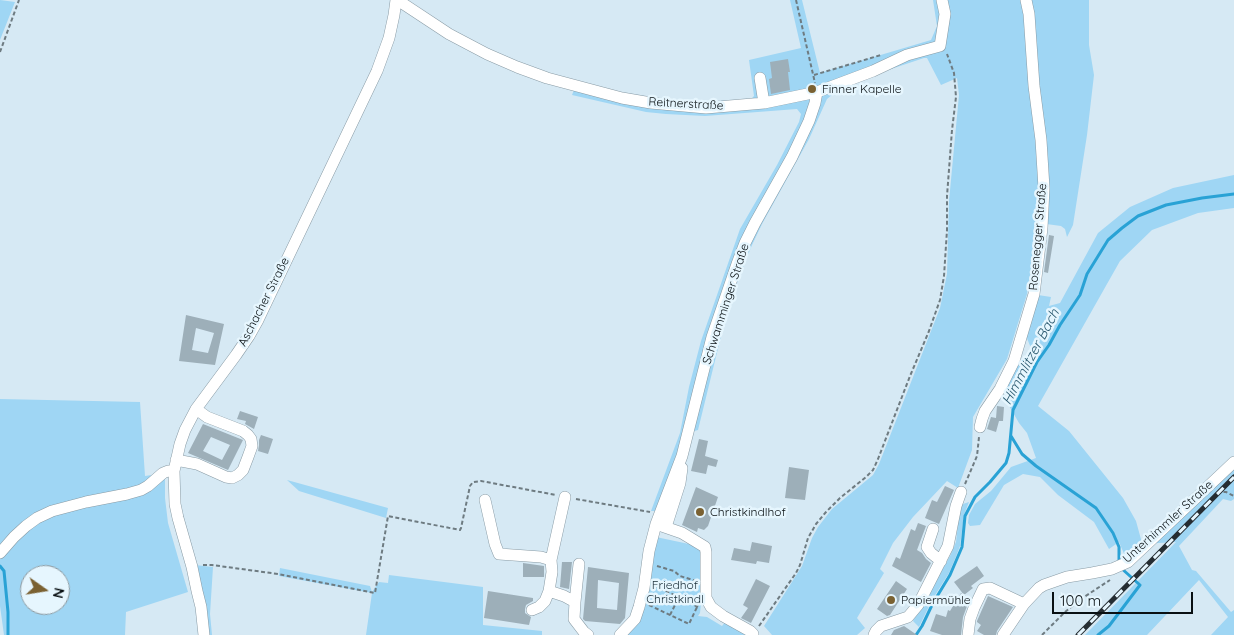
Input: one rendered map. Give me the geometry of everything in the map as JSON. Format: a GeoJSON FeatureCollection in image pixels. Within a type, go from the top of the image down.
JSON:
{"type":"FeatureCollection","features":[{"type":"Feature","properties":{"kind":"street"},"geometry":{"type":"LineString","coordinates":[[940,46],[945,14],[942,0]]}},
{"type":"Feature","properties":{"kind":"street","name":"Rosenegger Straße"},"geometry":{"type":"LineString","coordinates":[[980,427],[985,411],[1000,389],[1014,361],[1034,294],[1042,228],[1044,188],[1041,140],[1026,0]]}},
{"type":"Feature","properties":{"kind":"street","name":"Reitnerstraße"},"geometry":{"type":"LineString","coordinates":[[401,1],[449,34],[486,54],[517,67],[580,88],[651,104],[706,108],[764,103],[817,92],[907,55],[940,46]]}},
{"type":"Feature","properties":{"kind":"street","name":"Aschacher Straße"},"geometry":{"type":"LineString","coordinates":[[204,635],[201,607],[178,518],[175,496],[175,466],[185,430],[196,409],[236,355],[258,320],[377,72],[401,1]]}},
{"type":"Feature","properties":{"kind":"street"},"geometry":{"type":"LineString","coordinates":[[760,78],[764,103]]}},
{"type":"Feature","properties":{"kind":"street","name":"Schwamminger Straße"},"geometry":{"type":"LineString","coordinates":[[620,635],[634,619],[639,607],[644,588],[649,550],[661,522],[682,456],[712,337],[737,264],[755,223],[792,157],[809,121],[817,92]]}},
{"type":"Feature","properties":{"kind":"street"},"geometry":{"type":"LineString","coordinates":[[0,553],[14,536],[37,518],[52,511],[134,492],[148,486],[163,473],[175,466],[197,464],[232,478],[238,475],[243,470],[252,446],[251,439],[243,431],[207,416],[196,409]]}},
{"type":"Feature","properties":{"kind":"street","name":"Unterhimmler Straße"},"geometry":{"type":"LineString","coordinates":[[1003,635],[1024,604],[1039,588],[1068,577],[1117,567],[1133,557],[1234,462]]}},
{"type":"Feature","properties":{"kind":"street"},"geometry":{"type":"LineString","coordinates":[[872,634],[881,626],[908,617],[918,606],[948,546],[956,506],[961,492]]}},
{"type":"Feature","properties":{"kind":"street"},"geometry":{"type":"LineString","coordinates":[[532,610],[539,607],[549,591],[552,572],[551,560],[565,497]]}},
{"type":"Feature","properties":{"kind":"street"},"geometry":{"type":"LineString","coordinates":[[485,500],[499,554],[541,557],[551,560]]}},
{"type":"Feature","properties":{"kind":"street"},"geometry":{"type":"LineString","coordinates":[[661,522],[705,547],[706,598],[711,607],[753,634]]}},
{"type":"Feature","properties":{"kind":"street"},"geometry":{"type":"LineString","coordinates":[[933,529],[927,547],[941,562]]}},
{"type":"Feature","properties":{"kind":"street"},"geometry":{"type":"LineString","coordinates":[[579,564],[574,619],[588,635]]}},
{"type":"Feature","properties":{"kind":"street"},"geometry":{"type":"LineString","coordinates":[[968,635],[970,619],[983,589],[990,588],[1024,604]]}},
{"type":"Feature","properties":{"kind":"street"},"geometry":{"type":"LineString","coordinates":[[549,591],[575,602]]}},
{"type":"Feature","properties":{"kind":"path"},"geometry":{"type":"LineString","coordinates":[[0,52],[19,0]]}},
{"type":"Feature","properties":{"kind":"path"},"geometry":{"type":"LineString","coordinates":[[796,0],[817,92]]}},
{"type":"Feature","properties":{"kind":"path"},"geometry":{"type":"LineString","coordinates":[[753,634],[796,573],[808,538],[816,524],[840,498],[873,470],[940,300],[945,264],[947,196],[956,97],[954,73],[946,53],[940,46]]}},
{"type":"Feature","properties":{"kind":"path"},"geometry":{"type":"LineString","coordinates":[[814,75],[881,55]]}},
{"type":"Feature","properties":{"kind":"path"},"geometry":{"type":"LineString","coordinates":[[961,492],[977,456],[980,427]]}},
{"type":"Feature","properties":{"kind":"path"},"geometry":{"type":"LineString","coordinates":[[192,567],[212,565],[278,574],[375,593],[388,516],[460,530],[462,528],[470,486],[473,482],[481,481],[565,497],[661,522]]}},
{"type":"Feature","properties":{"kind":"path"},"geometry":{"type":"LineString","coordinates":[[657,566],[674,571],[680,576],[700,583]]}},
{"type":"Feature","properties":{"kind":"path"},"geometry":{"type":"LineString","coordinates":[[1042,635],[1076,603],[1111,579],[1117,567]]}},
{"type":"Feature","properties":{"kind":"path"},"geometry":{"type":"LineString","coordinates":[[653,585],[698,607]]}},
{"type":"Feature","properties":{"kind":"path"},"geometry":{"type":"LineString","coordinates":[[670,615],[679,597]]}},
{"type":"Feature","properties":{"kind":"path"},"geometry":{"type":"LineString","coordinates":[[650,598],[649,605],[689,624],[698,607],[699,599]]}},
{"type":"Feature","properties":{"kind":"green space"},"geometry":{"type":"Polygon","coordinates":[[[0,0],[15,2],[0,40],[0,0]]]}},
{"type":"Feature","properties":{"kind":"green space"},"geometry":{"type":"Polygon","coordinates":[[[790,0],[802,0],[820,73],[931,40],[937,26],[933,0],[1089,0],[1089,45],[1094,75],[1073,225],[1067,237],[1065,229],[1061,226],[1039,223],[1027,294],[1007,359],[973,417],[972,450],[958,488],[947,481],[913,517],[893,543],[880,569],[884,573],[857,618],[865,628],[857,635],[772,635],[764,626],[802,566],[818,527],[832,509],[873,475],[940,308],[947,274],[949,201],[959,95],[957,78],[941,85],[927,58],[924,58],[876,74],[838,90],[827,99],[809,139],[752,245],[738,280],[723,328],[698,430],[683,434],[676,459],[656,511],[651,511],[680,433],[701,341],[740,229],[777,165],[799,122],[801,114],[797,109],[705,116],[666,114],[646,112],[572,95],[574,90],[620,92],[668,100],[705,102],[751,99],[754,96],[749,60],[801,48],[790,0]]]}},
{"type":"Feature","properties":{"kind":"green space"},"geometry":{"type":"Polygon","coordinates":[[[1234,175],[1234,208],[1198,213],[1152,230],[1120,261],[1038,406],[1069,431],[1123,498],[1136,521],[1142,543],[1234,457],[1234,499],[1231,501],[1223,499],[1179,546],[1192,570],[1196,571],[1231,612],[1234,610],[1234,635],[1211,635],[1228,617],[1199,580],[1147,635],[1085,635],[1176,542],[1142,544],[1125,556],[1119,542],[1109,549],[1094,522],[1058,495],[1040,477],[1023,474],[1004,485],[980,525],[970,526],[968,523],[969,515],[975,504],[991,491],[1011,467],[1036,458],[1027,433],[1008,404],[1010,395],[1005,390],[1017,364],[1026,356],[1031,348],[1026,336],[1038,295],[1051,297],[1049,306],[1060,303],[1098,233],[1130,207],[1173,188],[1234,175]]]}},
{"type":"Feature","properties":{"kind":"green space"},"geometry":{"type":"Polygon","coordinates":[[[0,399],[140,402],[145,476],[165,473],[168,523],[188,592],[126,612],[125,635],[4,635],[0,606],[0,399]]]}},
{"type":"Feature","properties":{"kind":"green space"},"geometry":{"type":"Polygon","coordinates":[[[287,480],[388,508],[386,518],[299,491],[287,480]]]}},
{"type":"Feature","properties":{"kind":"green space"},"geometry":{"type":"Polygon","coordinates":[[[969,502],[964,515],[960,546],[957,554],[949,573],[932,600],[919,627],[913,621],[956,542],[960,505],[969,502]]]}},
{"type":"Feature","properties":{"kind":"green space","name":"Friedhof Christkindl"},"geometry":{"type":"Polygon","coordinates":[[[656,537],[703,547],[703,584],[700,613],[698,616],[707,617],[722,626],[726,621],[748,635],[626,635],[645,608],[656,537]]]}},
{"type":"Feature","properties":{"kind":"green space"},"geometry":{"type":"Polygon","coordinates":[[[195,565],[213,567],[210,614],[212,635],[209,635],[195,565]]]}},
{"type":"Feature","properties":{"kind":"green space"},"geometry":{"type":"Polygon","coordinates":[[[280,568],[370,586],[372,592],[379,582],[388,583],[389,575],[483,587],[483,625],[542,631],[542,635],[366,635],[372,593],[279,576],[280,568]]]}},
{"type":"Feature","properties":{"kind":"building"},"geometry":{"type":"Polygon","coordinates":[[[788,59],[790,90],[771,94],[769,79],[772,78],[770,62],[788,59]]]}},
{"type":"Feature","properties":{"kind":"building"},"geometry":{"type":"Polygon","coordinates":[[[1049,235],[1054,236],[1048,273],[1044,272],[1049,235]]]}},
{"type":"Feature","properties":{"kind":"building"},"geometry":{"type":"Polygon","coordinates":[[[186,315],[224,324],[215,365],[179,361],[186,315]],[[196,328],[192,350],[208,353],[214,333],[196,328]]]}},
{"type":"Feature","properties":{"kind":"building"},"geometry":{"type":"Polygon","coordinates":[[[997,406],[1004,407],[1003,421],[999,421],[996,432],[987,429],[991,417],[996,418],[997,406]]]}},
{"type":"Feature","properties":{"kind":"building"},"geometry":{"type":"Polygon","coordinates":[[[240,411],[258,417],[254,429],[245,424],[246,421],[237,419],[240,411]]]}},
{"type":"Feature","properties":{"kind":"building"},"geometry":{"type":"Polygon","coordinates":[[[203,424],[243,440],[228,470],[188,453],[203,424]],[[211,437],[203,451],[222,460],[230,445],[211,437]]]}},
{"type":"Feature","properties":{"kind":"building"},"geometry":{"type":"Polygon","coordinates":[[[261,435],[273,439],[268,454],[258,451],[261,435]]]}},
{"type":"Feature","properties":{"kind":"building"},"geometry":{"type":"Polygon","coordinates":[[[699,439],[708,441],[705,456],[718,460],[716,467],[708,465],[706,474],[691,471],[699,439]]]}},
{"type":"Feature","properties":{"kind":"building"},"geometry":{"type":"Polygon","coordinates":[[[789,467],[809,470],[805,500],[785,498],[789,467]]]}},
{"type":"Feature","properties":{"kind":"building"},"geometry":{"type":"Polygon","coordinates":[[[945,486],[954,490],[939,524],[925,518],[932,500],[937,502],[945,486]]]}},
{"type":"Feature","properties":{"kind":"building","name":"Christkindlhof"},"geometry":{"type":"Polygon","coordinates":[[[696,487],[718,497],[708,526],[704,530],[698,528],[697,532],[682,525],[696,487]]]}},
{"type":"Feature","properties":{"kind":"building"},"geometry":{"type":"Polygon","coordinates":[[[918,523],[926,526],[917,550],[931,563],[921,582],[892,566],[896,557],[900,559],[911,529],[915,531],[918,523]]]}},
{"type":"Feature","properties":{"kind":"building"},"geometry":{"type":"Polygon","coordinates":[[[752,542],[772,546],[769,563],[757,561],[756,564],[731,560],[734,548],[750,551],[752,542]]]}},
{"type":"Feature","properties":{"kind":"building"},"geometry":{"type":"Polygon","coordinates":[[[562,562],[572,562],[569,589],[560,587],[562,562]]]}},
{"type":"Feature","properties":{"kind":"building"},"geometry":{"type":"Polygon","coordinates":[[[523,563],[544,566],[544,577],[523,577],[523,563]]]}},
{"type":"Feature","properties":{"kind":"building"},"geometry":{"type":"Polygon","coordinates":[[[977,566],[984,576],[971,586],[973,588],[964,595],[954,582],[977,566]]]}},
{"type":"Feature","properties":{"kind":"building"},"geometry":{"type":"Polygon","coordinates":[[[588,567],[629,573],[625,618],[620,624],[585,621],[583,619],[588,567]],[[598,580],[597,608],[617,610],[619,583],[598,580]]]}},
{"type":"Feature","properties":{"kind":"building"},"geometry":{"type":"Polygon","coordinates":[[[756,579],[770,586],[751,623],[741,618],[748,608],[743,605],[756,579]]]}},
{"type":"Feature","properties":{"kind":"building","name":"Papiermühle"},"geometry":{"type":"Polygon","coordinates":[[[896,581],[907,589],[890,615],[887,616],[877,609],[896,581]]]}},
{"type":"Feature","properties":{"kind":"building"},"geometry":{"type":"Polygon","coordinates":[[[488,591],[533,598],[533,601],[526,605],[525,609],[525,613],[531,617],[529,625],[484,618],[488,591]]]}},
{"type":"Feature","properties":{"kind":"building"},"geometry":{"type":"Polygon","coordinates":[[[961,593],[970,598],[963,617],[961,635],[942,635],[930,631],[936,614],[946,617],[948,610],[950,611],[961,593]]]}},
{"type":"Feature","properties":{"kind":"building"},"geometry":{"type":"Polygon","coordinates":[[[988,596],[1013,607],[996,635],[984,635],[977,631],[981,625],[977,621],[988,596]]]}},
{"type":"Feature","properties":{"kind":"building"},"geometry":{"type":"Polygon","coordinates":[[[904,626],[917,635],[891,635],[894,630],[904,626]]]}},
{"type":"Feature","properties":{"kind":"waterway","name":"Himmlitzer Bach"},"geometry":{"type":"LineString","coordinates":[[916,635],[950,575],[962,547],[965,516],[975,497],[1006,463],[1009,453],[1013,410],[1037,362],[1080,295],[1087,274],[1108,240],[1138,216],[1166,205],[1234,194]]}},
{"type":"Feature","properties":{"kind":"waterway"},"geometry":{"type":"LineString","coordinates":[[1011,436],[1022,454],[1036,466],[1096,508],[1113,533],[1119,547],[1119,563]]}},
{"type":"Feature","properties":{"kind":"waterway"},"geometry":{"type":"LineString","coordinates":[[0,566],[4,571],[8,635]]}},
{"type":"Feature","properties":{"kind":"waterway"},"geometry":{"type":"LineString","coordinates":[[1098,635],[1109,626],[1140,585],[1121,568]]}},
{"type":"Feature","properties":{"kind":"railway"},"geometry":{"type":"LineString","coordinates":[[1078,635],[1234,477]]}},
{"type":"Feature","properties":{"kind":"place","name":"Finner Kapelle"},"geometry":{"type":"Point","coordinates":[812,89]}},
{"type":"Feature","properties":{"kind":"place","name":"Christkindlhof"},"geometry":{"type":"Point","coordinates":[700,512]}},
{"type":"Feature","properties":{"kind":"place","name":"Papiermühle"},"geometry":{"type":"Point","coordinates":[891,600]}}]}
